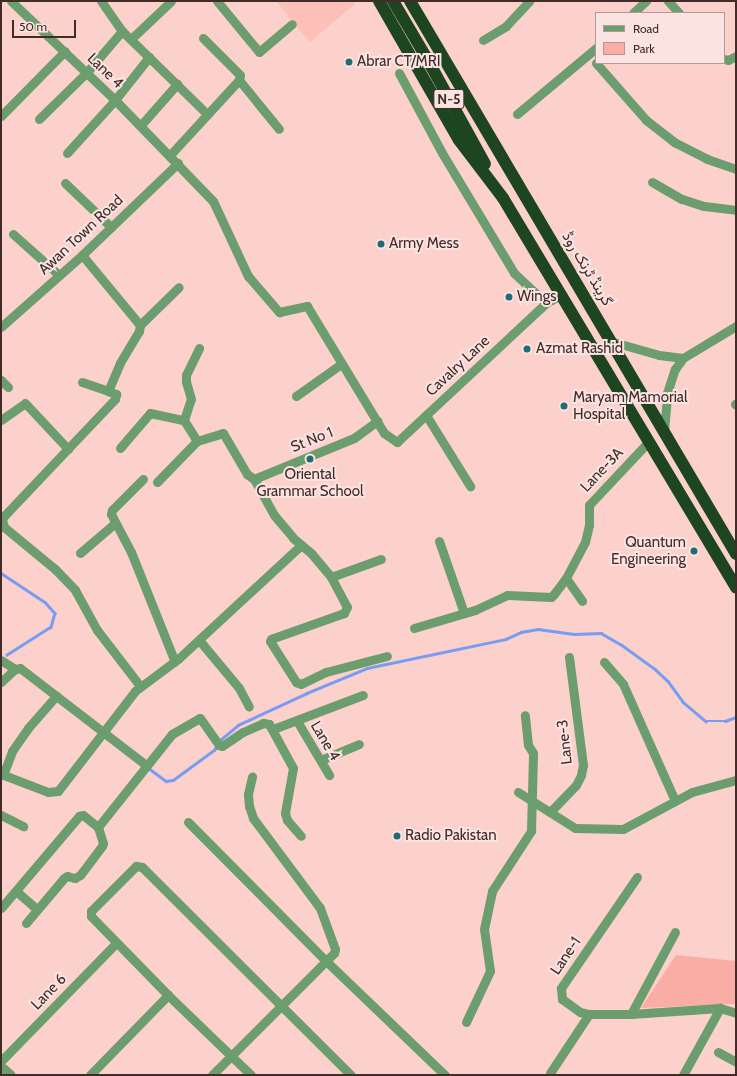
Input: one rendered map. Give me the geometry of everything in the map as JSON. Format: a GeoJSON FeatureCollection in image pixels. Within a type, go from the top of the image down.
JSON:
{"type":"FeatureCollection","features":[{"type":"Feature","properties":{"kind":"highway","name":"N-5"},"geometry":{"type":"LineString","coordinates":[[379,1],[459,140],[503,198]]}},
{"type":"Feature","properties":{"kind":"highway","name":"N-5"},"geometry":{"type":"LineString","coordinates":[[392,1],[426,58],[503,198],[562,294],[736,588]]}},
{"type":"Feature","properties":{"kind":"highway","name":"گرینڈ ٹرنک روڈ"},"geometry":{"type":"LineString","coordinates":[[410,1],[736,554]]}},
{"type":"Feature","properties":{"kind":"street","name":"Lane 4"},"geometry":{"type":"LineString","coordinates":[[11,1],[87,72],[213,200],[248,276],[279,312],[307,306],[341,364]]}},
{"type":"Feature","properties":{"kind":"street"},"geometry":{"type":"LineString","coordinates":[[102,1],[122,31],[207,114]]}},
{"type":"Feature","properties":{"kind":"street"},"geometry":{"type":"LineString","coordinates":[[131,39],[171,1]]}},
{"type":"Feature","properties":{"kind":"street"},"geometry":{"type":"LineString","coordinates":[[217,1],[259,52],[292,24]]}},
{"type":"Feature","properties":{"kind":"street"},"geometry":{"type":"LineString","coordinates":[[483,40],[506,26],[529,1]]}},
{"type":"Feature","properties":{"kind":"street"},"geometry":{"type":"LineString","coordinates":[[634,12],[646,1]]}},
{"type":"Feature","properties":{"kind":"street"},"geometry":{"type":"LineString","coordinates":[[668,1],[678,12]]}},
{"type":"Feature","properties":{"kind":"street"},"geometry":{"type":"LineString","coordinates":[[39,119],[87,72],[122,31]]}},
{"type":"Feature","properties":{"kind":"street"},"geometry":{"type":"LineString","coordinates":[[170,155],[239,80],[240,75],[203,38]]}},
{"type":"Feature","properties":{"kind":"street"},"geometry":{"type":"LineString","coordinates":[[1,116],[65,51]]}},
{"type":"Feature","properties":{"kind":"street"},"geometry":{"type":"LineString","coordinates":[[517,114],[593,51]]}},
{"type":"Feature","properties":{"kind":"street"},"geometry":{"type":"LineString","coordinates":[[725,59],[728,60],[736,56]]}},
{"type":"Feature","properties":{"kind":"street"},"geometry":{"type":"LineString","coordinates":[[67,152],[115,100],[149,57]]}},
{"type":"Feature","properties":{"kind":"street"},"geometry":{"type":"LineString","coordinates":[[597,64],[646,120],[674,142],[707,160],[736,169]]}},
{"type":"Feature","properties":{"kind":"street"},"geometry":{"type":"LineString","coordinates":[[399,73],[442,153],[514,273],[546,303]]}},
{"type":"Feature","properties":{"kind":"street"},"geometry":{"type":"LineString","coordinates":[[239,80],[280,129]]}},
{"type":"Feature","properties":{"kind":"street"},"geometry":{"type":"LineString","coordinates":[[140,125],[177,84]]}},
{"type":"Feature","properties":{"kind":"street","name":"Awan Town Road"},"geometry":{"type":"LineString","coordinates":[[1,326],[82,255],[178,163]]}},
{"type":"Feature","properties":{"kind":"street"},"geometry":{"type":"LineString","coordinates":[[652,182],[682,199],[704,206],[736,210]]}},
{"type":"Feature","properties":{"kind":"street"},"geometry":{"type":"LineString","coordinates":[[65,183],[111,227]]}},
{"type":"Feature","properties":{"kind":"street"},"geometry":{"type":"LineString","coordinates":[[14,234],[59,275]]}},
{"type":"Feature","properties":{"kind":"street"},"geometry":{"type":"LineString","coordinates":[[82,255],[140,325]]}},
{"type":"Feature","properties":{"kind":"street"},"geometry":{"type":"LineString","coordinates":[[108,391],[120,363],[139,331],[140,325],[180,286]]}},
{"type":"Feature","properties":{"kind":"street","name":"Cavalry Lane"},"geometry":{"type":"LineString","coordinates":[[377,421],[384,433],[397,442],[546,303],[562,294]]}},
{"type":"Feature","properties":{"kind":"street"},"geometry":{"type":"LineString","coordinates":[[664,431],[668,393],[675,369],[682,358],[736,326]]}},
{"type":"Feature","properties":{"kind":"street"},"geometry":{"type":"LineString","coordinates":[[610,341],[659,355],[682,358]]}},
{"type":"Feature","properties":{"kind":"street"},"geometry":{"type":"LineString","coordinates":[[184,420],[191,399],[186,382],[186,375],[199,348]]}},
{"type":"Feature","properties":{"kind":"street"},"geometry":{"type":"LineString","coordinates":[[296,396],[341,364],[377,421]]}},
{"type":"Feature","properties":{"kind":"street"},"geometry":{"type":"LineString","coordinates":[[1,380],[8,387]]}},
{"type":"Feature","properties":{"kind":"street"},"geometry":{"type":"LineString","coordinates":[[82,382],[116,394],[115,399],[4,516],[2,520],[4,526],[55,569],[75,590],[97,630],[140,686]]}},
{"type":"Feature","properties":{"kind":"street"},"geometry":{"type":"LineString","coordinates":[[1,420],[25,403],[68,449]]}},
{"type":"Feature","properties":{"kind":"street"},"geometry":{"type":"LineString","coordinates":[[120,448],[150,413],[184,420],[197,441]]}},
{"type":"Feature","properties":{"kind":"street"},"geometry":{"type":"LineString","coordinates":[[426,415],[470,486]]}},
{"type":"Feature","properties":{"kind":"street","name":"St No 1"},"geometry":{"type":"LineString","coordinates":[[254,479],[354,438],[377,421]]}},
{"type":"Feature","properties":{"kind":"street"},"geometry":{"type":"LineString","coordinates":[[157,482],[197,441],[223,432],[247,474],[254,479],[274,516],[293,538],[311,553],[331,577],[347,608],[344,613],[271,638],[270,641],[296,682],[301,684],[326,672],[387,656]]}},
{"type":"Feature","properties":{"kind":"street","name":"Lane-3A"},"geometry":{"type":"LineString","coordinates":[[464,613],[475,610],[507,595],[551,597],[566,578],[585,542],[589,525],[589,505],[649,441]]}},
{"type":"Feature","properties":{"kind":"street"},"geometry":{"type":"LineString","coordinates":[[143,479],[110,512],[131,552],[175,662]]}},
{"type":"Feature","properties":{"kind":"street"},"geometry":{"type":"LineString","coordinates":[[80,553],[115,523]]}},
{"type":"Feature","properties":{"kind":"street"},"geometry":{"type":"LineString","coordinates":[[414,628],[464,613],[439,541]]}},
{"type":"Feature","properties":{"kind":"street"},"geometry":{"type":"LineString","coordinates":[[56,696],[28,728],[12,751],[2,775],[48,792],[58,791],[140,686],[175,662],[301,545]]}},
{"type":"Feature","properties":{"kind":"street"},"geometry":{"type":"LineString","coordinates":[[331,577],[382,559]]}},
{"type":"Feature","properties":{"kind":"street"},"geometry":{"type":"LineString","coordinates":[[566,578],[582,601]]}},
{"type":"Feature","properties":{"kind":"street"},"geometry":{"type":"LineString","coordinates":[[198,640],[239,688],[249,707]]}},
{"type":"Feature","properties":{"kind":"street","name":"Lane-3"},"geometry":{"type":"LineString","coordinates":[[550,812],[576,785],[581,775],[583,765],[569,657]]}},
{"type":"Feature","properties":{"kind":"street"},"geometry":{"type":"LineString","coordinates":[[1,660],[15,670]]}},
{"type":"Feature","properties":{"kind":"street"},"geometry":{"type":"LineString","coordinates":[[604,662],[623,684],[675,801]]}},
{"type":"Feature","properties":{"kind":"street"},"geometry":{"type":"LineString","coordinates":[[1,682],[15,670],[20,668],[146,765]]}},
{"type":"Feature","properties":{"kind":"street"},"geometry":{"type":"LineString","coordinates":[[273,729],[297,721],[363,694]]}},
{"type":"Feature","properties":{"kind":"street"},"geometry":{"type":"LineString","coordinates":[[466,1022],[490,971],[484,929],[492,891],[531,831],[533,753],[528,745],[525,715]]}},
{"type":"Feature","properties":{"kind":"street"},"geometry":{"type":"LineString","coordinates":[[98,827],[172,734],[197,718],[200,718],[214,735],[219,745],[224,745],[243,732],[263,723],[269,724],[293,768],[286,817],[301,836]]}},
{"type":"Feature","properties":{"kind":"street","name":"Lane 4"},"geometry":{"type":"LineString","coordinates":[[297,721],[329,775]]}},
{"type":"Feature","properties":{"kind":"street"},"geometry":{"type":"LineString","coordinates":[[320,760],[359,744]]}},
{"type":"Feature","properties":{"kind":"street"},"geometry":{"type":"LineString","coordinates":[[212,1075],[334,953],[335,949],[320,908],[253,818],[249,806],[248,794],[252,776]]}},
{"type":"Feature","properties":{"kind":"street"},"geometry":{"type":"LineString","coordinates":[[518,792],[575,828],[623,829],[692,792],[736,780]]}},
{"type":"Feature","properties":{"kind":"street"},"geometry":{"type":"LineString","coordinates":[[1,908],[80,814],[98,827],[103,843],[80,875],[75,878],[67,876],[64,878],[26,923]]}},
{"type":"Feature","properties":{"kind":"street"},"geometry":{"type":"LineString","coordinates":[[1,815],[23,826]]}},
{"type":"Feature","properties":{"kind":"street"},"geometry":{"type":"LineString","coordinates":[[188,822],[326,961],[445,1075]]}},
{"type":"Feature","properties":{"kind":"street"},"geometry":{"type":"LineString","coordinates":[[252,1075],[168,995],[116,943],[90,914],[139,865],[351,1075]]}},
{"type":"Feature","properties":{"kind":"street","name":"Lane-1"},"geometry":{"type":"LineString","coordinates":[[637,877],[561,988],[562,999],[580,1012],[589,1014],[631,1014],[720,1008],[736,1013]]}},
{"type":"Feature","properties":{"kind":"street"},"geometry":{"type":"LineString","coordinates":[[16,891],[37,910]]}},
{"type":"Feature","properties":{"kind":"street"},"geometry":{"type":"LineString","coordinates":[[631,1014],[676,932]]}},
{"type":"Feature","properties":{"kind":"street","name":"Lane 6"},"geometry":{"type":"LineString","coordinates":[[1,1062],[116,943]]}},
{"type":"Feature","properties":{"kind":"street"},"geometry":{"type":"LineString","coordinates":[[90,1075],[168,995]]}},
{"type":"Feature","properties":{"kind":"street"},"geometry":{"type":"LineString","coordinates":[[683,1075],[720,1008]]}},
{"type":"Feature","properties":{"kind":"street"},"geometry":{"type":"LineString","coordinates":[[550,1073],[589,1014]]}},
{"type":"Feature","properties":{"kind":"street"},"geometry":{"type":"LineString","coordinates":[[718,1052],[736,1062]]}},
{"type":"Feature","properties":{"kind":"street"},"geometry":{"type":"LineString","coordinates":[[1,1066],[11,1075]]}},
{"type":"Feature","properties":{"kind":"shaded area"},"geometry":{"type":"Polygon","coordinates":[[[276,1],[354,1],[355,4],[310,42],[276,1]]]}},
{"type":"Feature","properties":{"kind":"green space"},"geometry":{"type":"Polygon","coordinates":[[[676,955],[736,961],[736,1004],[641,1008],[676,955]]]}},
{"type":"Feature","properties":{"kind":"waterway"},"geometry":{"type":"LineString","coordinates":[[1,573],[45,602],[55,613],[51,627],[7,655]]}},
{"type":"Feature","properties":{"kind":"waterway"},"geometry":{"type":"LineString","coordinates":[[219,741],[238,725],[307,693],[367,668],[506,639],[521,632],[538,629],[574,634],[601,633],[622,645],[655,669],[668,681],[683,702],[706,721],[725,721],[736,717]]}},
{"type":"Feature","properties":{"kind":"waterway"},"geometry":{"type":"LineString","coordinates":[[150,769],[166,781],[173,780],[214,750],[217,745]]}},
{"type":"Feature","properties":{"kind":"place","name":"Abrar CT/MRI"},"geometry":{"type":"Point","coordinates":[349,62]}},
{"type":"Feature","properties":{"kind":"place","name":"Army Mess"},"geometry":{"type":"Point","coordinates":[381,244]}},
{"type":"Feature","properties":{"kind":"place","name":"Wings"},"geometry":{"type":"Point","coordinates":[509,297]}},
{"type":"Feature","properties":{"kind":"place","name":"Azmat Rashid"},"geometry":{"type":"Point","coordinates":[527,349]}},
{"type":"Feature","properties":{"kind":"place","name":"Maryam Mamorial Hospital"},"geometry":{"type":"Point","coordinates":[564,406]}},
{"type":"Feature","properties":{"kind":"place","name":"Oriental Grammar School"},"geometry":{"type":"Point","coordinates":[310,459]}},
{"type":"Feature","properties":{"kind":"place","name":"Quantum Engineering"},"geometry":{"type":"Point","coordinates":[694,551]}},
{"type":"Feature","properties":{"kind":"place","name":"Radio Pakistan"},"geometry":{"type":"Point","coordinates":[397,836]}}]}
